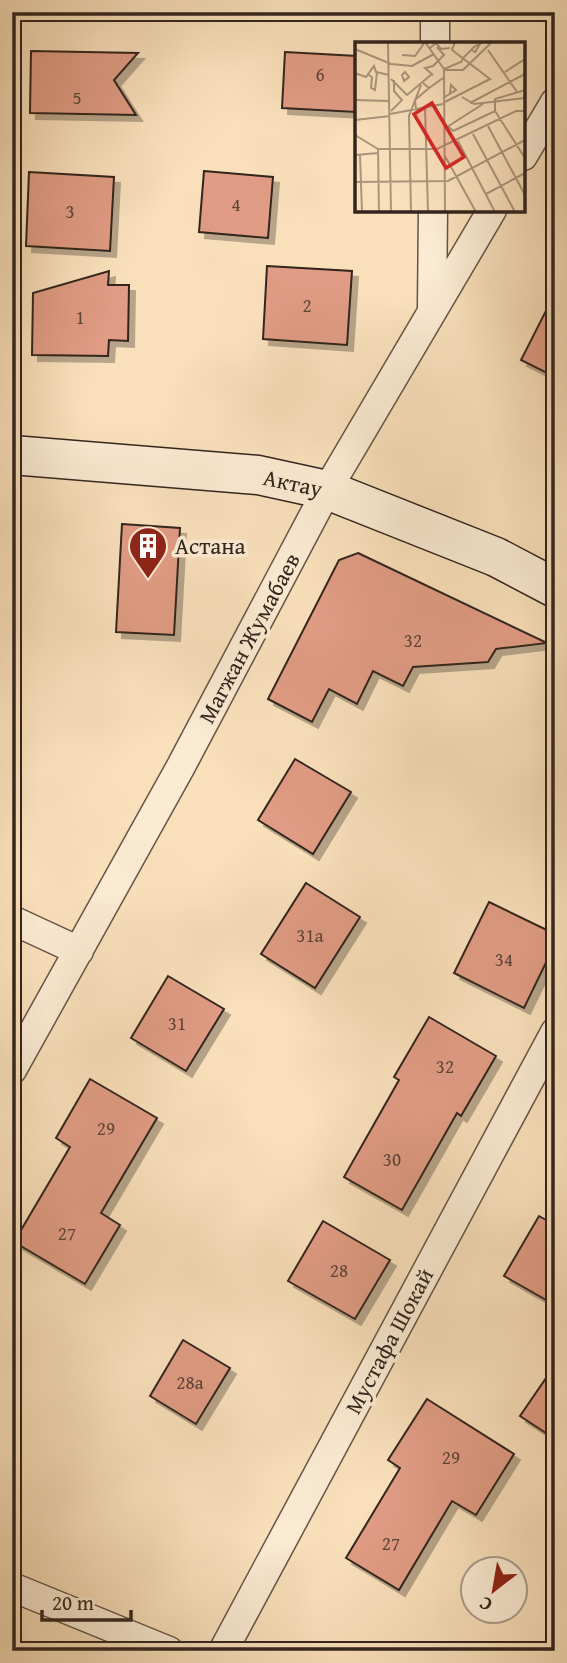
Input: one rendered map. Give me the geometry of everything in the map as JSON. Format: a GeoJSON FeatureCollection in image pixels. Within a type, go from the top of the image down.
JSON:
{"type":"FeatureCollection","features":[{"type":"Feature","properties":{"kind":"street"},"geometry":{"type":"LineString","coordinates":[[435,12],[435,42]]}},
{"type":"Feature","properties":{"kind":"street"},"geometry":{"type":"LineString","coordinates":[[525,153],[555,102]]}},
{"type":"Feature","properties":{"kind":"street"},"geometry":{"type":"LineString","coordinates":[[432,311],[433,212]]}},
{"type":"Feature","properties":{"kind":"street","name":"Магжан Жумабаев"},"geometry":{"type":"LineString","coordinates":[[12,1070],[180,768],[327,490],[491,212]]}},
{"type":"Feature","properties":{"kind":"street","name":"Актау"},"geometry":{"type":"LineString","coordinates":[[12,455],[258,475],[327,490],[496,556],[555,588]]}},
{"type":"Feature","properties":{"kind":"street"},"geometry":{"type":"LineString","coordinates":[[12,920],[79,951]]}},
{"type":"Feature","properties":{"kind":"street","name":"Мустафа Шокай"},"geometry":{"type":"LineString","coordinates":[[223,1651],[555,1032]]}},
{"type":"Feature","properties":{"kind":"street"},"geometry":{"type":"LineString","coordinates":[[12,1587],[169,1651]]}},
{"type":"Feature","properties":{"kind":"building"},"geometry":{"type":"Polygon","coordinates":[[[31,51],[138,53],[114,80],[136,115],[30,113],[31,51]]]}},
{"type":"Feature","properties":{"kind":"building"},"geometry":{"type":"Polygon","coordinates":[[[285,52],[355,56],[355,112],[282,108],[285,52]]]}},
{"type":"Feature","properties":{"kind":"building"},"geometry":{"type":"Polygon","coordinates":[[[204,171],[273,177],[268,238],[199,232],[204,171]]]}},
{"type":"Feature","properties":{"kind":"building"},"geometry":{"type":"Polygon","coordinates":[[[29,172],[114,177],[110,251],[26,246],[29,172]]]}},
{"type":"Feature","properties":{"kind":"building"},"geometry":{"type":"Polygon","coordinates":[[[267,266],[352,271],[347,345],[263,339],[267,266]]]}},
{"type":"Feature","properties":{"kind":"building"},"geometry":{"type":"Polygon","coordinates":[[[109,271],[108,285],[129,285],[128,341],[109,340],[108,356],[32,355],[33,293],[109,271]]]}},
{"type":"Feature","properties":{"kind":"building"},"geometry":{"type":"Polygon","coordinates":[[[555,293],[555,377],[521,360],[555,293]]]}},
{"type":"Feature","properties":{"kind":"building","name":"Астана"},"geometry":{"type":"Polygon","coordinates":[[[122,524],[180,528],[174,635],[116,632],[122,524]]]}},
{"type":"Feature","properties":{"kind":"building"},"geometry":{"type":"Polygon","coordinates":[[[358,553],[547,643],[496,649],[488,662],[413,667],[403,686],[373,671],[357,704],[329,689],[312,722],[268,699],[339,560],[358,553]]]}},
{"type":"Feature","properties":{"kind":"building"},"geometry":{"type":"Polygon","coordinates":[[[295,759],[351,792],[313,854],[258,820],[295,759]]]}},
{"type":"Feature","properties":{"kind":"building"},"geometry":{"type":"Polygon","coordinates":[[[306,883],[360,917],[315,988],[261,954],[306,883]]]}},
{"type":"Feature","properties":{"kind":"building"},"geometry":{"type":"Polygon","coordinates":[[[489,902],[555,934],[555,944],[524,1008],[454,973],[489,902]]]}},
{"type":"Feature","properties":{"kind":"building"},"geometry":{"type":"Polygon","coordinates":[[[168,976],[224,1009],[186,1071],[131,1038],[168,976]]]}},
{"type":"Feature","properties":{"kind":"building"},"geometry":{"type":"Polygon","coordinates":[[[429,1017],[496,1056],[461,1116],[457,1113],[402,1210],[344,1177],[399,1080],[394,1077],[429,1017]]]}},
{"type":"Feature","properties":{"kind":"building"},"geometry":{"type":"Polygon","coordinates":[[[90,1079],[157,1118],[101,1213],[120,1225],[85,1284],[14,1242],[70,1147],[56,1138],[90,1079]]]}},
{"type":"Feature","properties":{"kind":"building"},"geometry":{"type":"Polygon","coordinates":[[[539,1216],[555,1225],[555,1305],[504,1276],[539,1216]]]}},
{"type":"Feature","properties":{"kind":"building"},"geometry":{"type":"Polygon","coordinates":[[[323,1221],[390,1260],[355,1319],[288,1281],[323,1221]]]}},
{"type":"Feature","properties":{"kind":"building"},"geometry":{"type":"Polygon","coordinates":[[[183,1340],[230,1368],[196,1424],[150,1396],[183,1340]]]}},
{"type":"Feature","properties":{"kind":"building"},"geometry":{"type":"Polygon","coordinates":[[[555,1365],[555,1439],[520,1416],[555,1365]]]}},
{"type":"Feature","properties":{"kind":"building"},"geometry":{"type":"Polygon","coordinates":[[[427,1399],[514,1454],[476,1515],[452,1501],[399,1590],[346,1558],[400,1468],[388,1460],[427,1399]]]}},
{"type":"Feature","properties":{"kind":"place","name":"Астана"},"geometry":{"type":"Point","coordinates":[148,580]}}]}
